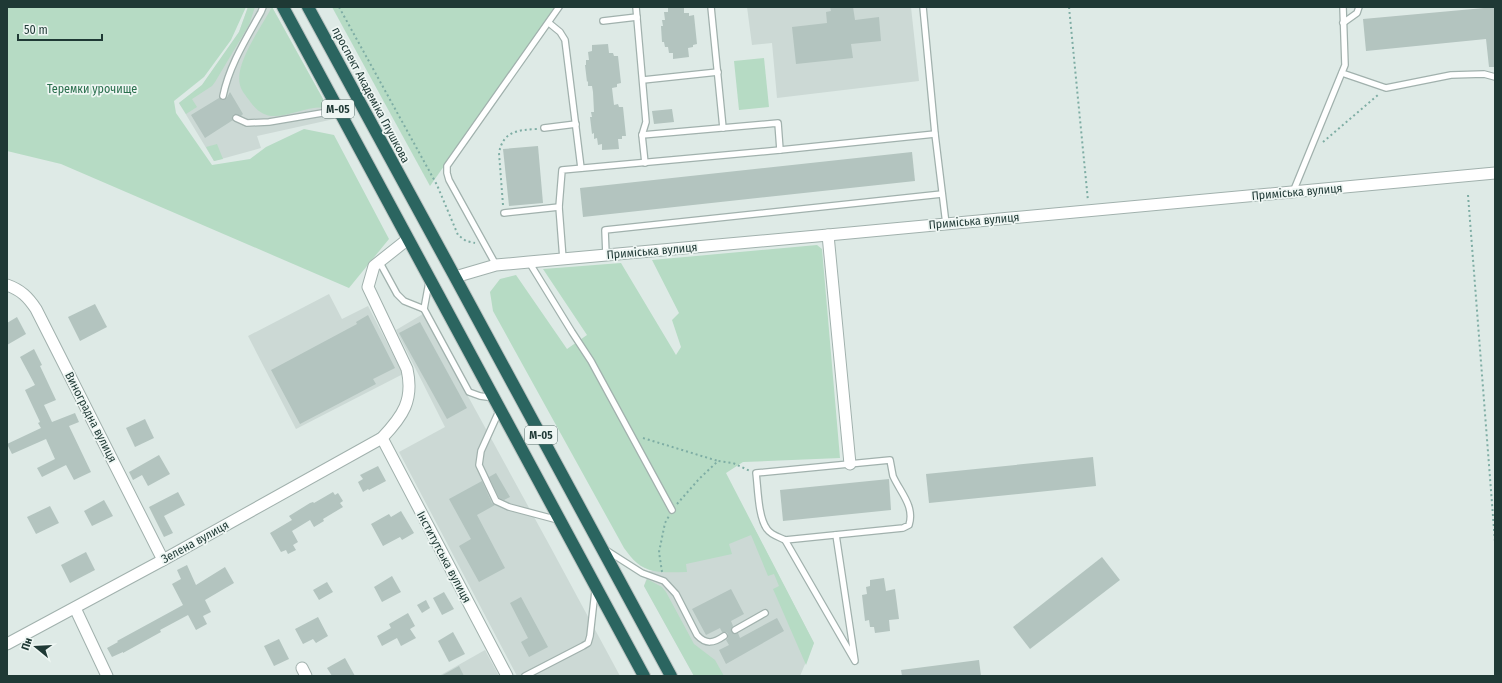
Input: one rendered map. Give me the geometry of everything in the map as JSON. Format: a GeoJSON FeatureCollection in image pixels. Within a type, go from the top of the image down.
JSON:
{"type":"FeatureCollection","features":[{"type":"Feature","properties":{"kind":"highway","name":"М-05"},"geometry":{"type":"LineString","coordinates":[[283,7],[644,676]]}},
{"type":"Feature","properties":{"kind":"highway","name":"проспект Академіка Глушкова"},"geometry":{"type":"LineString","coordinates":[[308,7],[455,277]]}},
{"type":"Feature","properties":{"kind":"highway","name":"М-05"},"geometry":{"type":"LineString","coordinates":[[455,277],[671,676]]}},
{"type":"Feature","properties":{"kind":"street","name":"Приміська вулиця"},"geometry":{"type":"LineString","coordinates":[[455,277],[496,265],[1495,173]]}},
{"type":"Feature","properties":{"kind":"street"},"geometry":{"type":"LineString","coordinates":[[828,235],[850,464]]}},
{"type":"Feature","properties":{"kind":"street"},"geometry":{"type":"LineString","coordinates":[[379,261],[408,238]]}},
{"type":"Feature","properties":{"kind":"street","name":"Зелена вулиця"},"geometry":{"type":"LineString","coordinates":[[7,644],[163,560],[382,438],[395,424],[404,411],[408,398],[410,382],[407,369],[368,287],[374,266],[379,261]]}},
{"type":"Feature","properties":{"kind":"street","name":"Виноградна вулиця"},"geometry":{"type":"LineString","coordinates":[[7,285],[19,289],[29,298],[36,308],[163,560]]}},
{"type":"Feature","properties":{"kind":"street","name":"Інститутська вулиця"},"geometry":{"type":"LineString","coordinates":[[382,438],[507,676]]}},
{"type":"Feature","properties":{"kind":"street"},"geometry":{"type":"LineString","coordinates":[[75,608],[107,676]]}},
{"type":"Feature","properties":{"kind":"lane"},"geometry":{"type":"LineString","coordinates":[[223,96],[225,84],[231,68],[263,7]]}},
{"type":"Feature","properties":{"kind":"lane"},"geometry":{"type":"LineString","coordinates":[[496,265],[449,180],[447,166],[560,7]]}},
{"type":"Feature","properties":{"kind":"lane"},"geometry":{"type":"LineString","coordinates":[[636,7],[646,122],[642,135],[645,163]]}},
{"type":"Feature","properties":{"kind":"lane"},"geometry":{"type":"LineString","coordinates":[[711,7],[723,128]]}},
{"type":"Feature","properties":{"kind":"lane"},"geometry":{"type":"LineString","coordinates":[[922,7],[946,224]]}},
{"type":"Feature","properties":{"kind":"lane"},"geometry":{"type":"LineString","coordinates":[[1293,192],[1345,65],[1343,7]]}},
{"type":"Feature","properties":{"kind":"lane"},"geometry":{"type":"LineString","coordinates":[[1343,23],[1357,13],[1359,7]]}},
{"type":"Feature","properties":{"kind":"lane"},"geometry":{"type":"LineString","coordinates":[[603,21],[636,17]]}},
{"type":"Feature","properties":{"kind":"lane"},"geometry":{"type":"LineString","coordinates":[[549,23],[560,32],[565,40],[581,168]]}},
{"type":"Feature","properties":{"kind":"lane"},"geometry":{"type":"LineString","coordinates":[[643,80],[718,72]]}},
{"type":"Feature","properties":{"kind":"lane"},"geometry":{"type":"LineString","coordinates":[[1342,73],[1386,88],[1451,75],[1484,74],[1495,77]]}},
{"type":"Feature","properties":{"kind":"lane"},"geometry":{"type":"LineString","coordinates":[[236,118],[247,123],[269,122],[328,112],[342,115]]}},
{"type":"Feature","properties":{"kind":"lane"},"geometry":{"type":"LineString","coordinates":[[642,135],[778,123],[780,150]]}},
{"type":"Feature","properties":{"kind":"lane"},"geometry":{"type":"LineString","coordinates":[[544,128],[576,124]]}},
{"type":"Feature","properties":{"kind":"lane"},"geometry":{"type":"LineString","coordinates":[[563,259],[559,207],[562,170],[935,134]]}},
{"type":"Feature","properties":{"kind":"lane"},"geometry":{"type":"LineString","coordinates":[[606,255],[605,230],[942,194]]}},
{"type":"Feature","properties":{"kind":"lane"},"geometry":{"type":"LineString","coordinates":[[504,213],[559,207]]}},
{"type":"Feature","properties":{"kind":"lane"},"geometry":{"type":"LineString","coordinates":[[379,261],[397,294],[404,301],[424,310],[469,392],[497,403],[481,451],[479,464],[496,501],[509,507],[560,521]]}},
{"type":"Feature","properties":{"kind":"lane"},"geometry":{"type":"LineString","coordinates":[[529,262],[572,332],[592,361],[672,510]]}},
{"type":"Feature","properties":{"kind":"lane"},"geometry":{"type":"LineString","coordinates":[[424,310],[430,278]]}},
{"type":"Feature","properties":{"kind":"lane"},"geometry":{"type":"LineString","coordinates":[[890,460],[893,475],[911,509],[912,517],[910,525],[903,528],[785,540],[775,536],[767,530],[762,520],[756,473],[850,464],[890,460]]}},
{"type":"Feature","properties":{"kind":"lane"},"geometry":{"type":"LineString","coordinates":[[785,540],[855,661],[836,535]]}},
{"type":"Feature","properties":{"kind":"lane"},"geometry":{"type":"LineString","coordinates":[[601,546],[642,573],[664,582],[676,594],[697,635],[701,639],[713,643],[724,636]]}},
{"type":"Feature","properties":{"kind":"lane"},"geometry":{"type":"LineString","coordinates":[[525,676],[588,643],[596,586]]}},
{"type":"Feature","properties":{"kind":"lane"},"geometry":{"type":"LineString","coordinates":[[736,630],[765,613]]}},
{"type":"Feature","properties":{"kind":"path"},"geometry":{"type":"LineString","coordinates":[[339,7],[437,185],[458,235],[466,241],[484,245]]}},
{"type":"Feature","properties":{"kind":"path"},"geometry":{"type":"LineString","coordinates":[[1068,7],[1089,211]]}},
{"type":"Feature","properties":{"kind":"path"},"geometry":{"type":"LineString","coordinates":[[1308,154],[1386,88]]}},
{"type":"Feature","properties":{"kind":"path"},"geometry":{"type":"LineString","coordinates":[[504,213],[499,153],[502,142],[510,134],[515,132],[544,128]]}},
{"type":"Feature","properties":{"kind":"path"},"geometry":{"type":"LineString","coordinates":[[1468,196],[1495,542]]}},
{"type":"Feature","properties":{"kind":"path"},"geometry":{"type":"LineString","coordinates":[[630,434],[733,463],[756,473]]}},
{"type":"Feature","properties":{"kind":"path"},"geometry":{"type":"LineString","coordinates":[[664,582],[659,552],[665,523],[672,510],[698,479],[718,460]]}},
{"type":"Feature","properties":{"kind":"shaded area"},"geometry":{"type":"Polygon","coordinates":[[[248,7],[272,7],[334,119],[257,136],[261,148],[214,161],[179,103],[202,85],[239,32],[248,7]]]}},
{"type":"Feature","properties":{"kind":"shaded area"},"geometry":{"type":"Polygon","coordinates":[[[747,7],[911,7],[919,81],[777,98],[772,43],[752,45],[747,7]]]}},
{"type":"Feature","properties":{"kind":"shaded area"},"geometry":{"type":"Polygon","coordinates":[[[329,294],[342,319],[368,306],[403,374],[296,429],[248,336],[329,294]]]}},
{"type":"Feature","properties":{"kind":"shaded area"},"geometry":{"type":"Polygon","coordinates":[[[423,314],[620,676],[517,676],[399,452],[445,427],[396,330],[423,314]]]}},
{"type":"Feature","properties":{"kind":"shaded area"},"geometry":{"type":"Polygon","coordinates":[[[753,526],[814,643],[800,676],[694,676],[644,586],[649,571],[667,569],[753,526]]]}},
{"type":"Feature","properties":{"kind":"shaded area"},"geometry":{"type":"Polygon","coordinates":[[[485,650],[499,676],[439,676],[485,650]]]}},
{"type":"Feature","properties":{"kind":"green space","name":"Теремки урочище"},"geometry":{"type":"Polygon","coordinates":[[[7,7],[246,7],[231,40],[204,77],[174,101],[176,113],[212,165],[250,159],[266,147],[304,129],[334,135],[389,239],[349,288],[61,164],[7,151],[7,7]]]}},
{"type":"Feature","properties":{"kind":"green space"},"geometry":{"type":"Polygon","coordinates":[[[248,7],[255,7],[249,25],[215,82],[212,86],[192,99],[197,107],[186,114],[179,103],[202,85],[239,32],[248,7]]]}},
{"type":"Feature","properties":{"kind":"green space"},"geometry":{"type":"Polygon","coordinates":[[[272,7],[328,108],[321,107],[281,116],[270,116],[257,109],[242,91],[239,76],[241,67],[250,45],[272,7]]]}},
{"type":"Feature","properties":{"kind":"green space"},"geometry":{"type":"Polygon","coordinates":[[[332,7],[556,7],[430,186],[332,7]]]}},
{"type":"Feature","properties":{"kind":"green space"},"geometry":{"type":"Polygon","coordinates":[[[764,58],[769,107],[739,110],[734,61],[764,58]]]}},
{"type":"Feature","properties":{"kind":"green space"},"geometry":{"type":"Polygon","coordinates":[[[217,144],[223,159],[214,161],[206,147],[217,144]]]}},
{"type":"Feature","properties":{"kind":"green space"},"geometry":{"type":"Polygon","coordinates":[[[817,245],[822,249],[840,458],[743,462],[726,473],[814,643],[806,665],[773,589],[779,586],[774,574],[768,576],[751,535],[729,544],[732,554],[686,564],[687,572],[654,571],[642,567],[632,558],[624,548],[493,311],[490,292],[500,279],[516,275],[567,349],[587,335],[543,269],[621,263],[676,355],[681,347],[672,320],[679,313],[652,260],[817,245]]]}},
{"type":"Feature","properties":{"kind":"green space"},"geometry":{"type":"Polygon","coordinates":[[[647,579],[662,587],[666,592],[694,644],[715,660],[724,676],[694,676],[644,586],[647,579]]]}},
{"type":"Feature","properties":{"kind":"building"},"geometry":{"type":"Polygon","coordinates":[[[668,7],[684,7],[684,13],[689,13],[689,16],[694,15],[697,44],[688,48],[689,57],[673,59],[673,53],[669,53],[668,47],[665,47],[664,42],[662,42],[662,20],[665,20],[664,12],[668,12],[668,7]]]}},
{"type":"Feature","properties":{"kind":"building"},"geometry":{"type":"Polygon","coordinates":[[[830,7],[853,7],[855,20],[879,17],[881,41],[851,44],[853,58],[796,64],[792,27],[827,23],[826,12],[831,11],[830,7]]]}},
{"type":"Feature","properties":{"kind":"building"},"geometry":{"type":"Polygon","coordinates":[[[1495,7],[1495,67],[1489,67],[1486,39],[1366,51],[1363,19],[1495,7]]]}},
{"type":"Feature","properties":{"kind":"building"},"geometry":{"type":"Polygon","coordinates":[[[608,44],[609,53],[613,53],[614,56],[618,56],[621,83],[617,84],[617,87],[612,88],[614,105],[618,104],[619,107],[623,107],[626,136],[622,136],[622,139],[618,139],[619,149],[602,150],[602,144],[598,145],[597,138],[594,139],[594,133],[592,134],[590,117],[592,117],[591,112],[594,112],[593,92],[592,86],[588,86],[585,65],[586,60],[589,60],[588,52],[592,51],[592,45],[608,44]]]}},
{"type":"Feature","properties":{"kind":"building"},"geometry":{"type":"Polygon","coordinates":[[[230,92],[243,114],[241,116],[234,114],[232,117],[233,120],[205,138],[191,115],[219,98],[222,100],[226,99],[230,92]]]}},
{"type":"Feature","properties":{"kind":"building"},"geometry":{"type":"Polygon","coordinates":[[[672,109],[674,122],[654,124],[652,111],[672,109]]]}},
{"type":"Feature","properties":{"kind":"building"},"geometry":{"type":"Polygon","coordinates":[[[538,146],[543,203],[509,206],[503,149],[538,146]]]}},
{"type":"Feature","properties":{"kind":"building"},"geometry":{"type":"Polygon","coordinates":[[[912,152],[915,181],[583,217],[580,188],[912,152]]]}},
{"type":"Feature","properties":{"kind":"building"},"geometry":{"type":"Polygon","coordinates":[[[95,304],[107,327],[80,341],[68,317],[95,304]]]}},
{"type":"Feature","properties":{"kind":"building"},"geometry":{"type":"Polygon","coordinates":[[[368,315],[395,368],[373,379],[376,384],[300,424],[271,370],[357,324],[356,322],[368,315]]]}},
{"type":"Feature","properties":{"kind":"building"},"geometry":{"type":"Polygon","coordinates":[[[17,317],[26,334],[7,345],[7,323],[17,317]]]}},
{"type":"Feature","properties":{"kind":"building"},"geometry":{"type":"Polygon","coordinates":[[[420,322],[467,408],[447,419],[399,333],[420,322]]]}},
{"type":"Feature","properties":{"kind":"building"},"geometry":{"type":"Polygon","coordinates":[[[34,349],[42,365],[40,366],[56,400],[44,405],[52,422],[75,413],[79,422],[69,426],[91,472],[74,480],[66,465],[42,477],[37,468],[55,459],[46,439],[12,454],[7,444],[41,428],[38,423],[40,422],[25,390],[35,385],[20,357],[34,349]]]}},
{"type":"Feature","properties":{"kind":"building"},"geometry":{"type":"Polygon","coordinates":[[[145,419],[154,438],[135,447],[126,428],[145,419]]]}},
{"type":"Feature","properties":{"kind":"building"},"geometry":{"type":"Polygon","coordinates":[[[159,455],[170,474],[148,486],[142,475],[133,480],[129,472],[159,455]]]}},
{"type":"Feature","properties":{"kind":"building"},"geometry":{"type":"Polygon","coordinates":[[[1093,457],[1096,486],[929,503],[926,474],[1093,457]]]}},
{"type":"Feature","properties":{"kind":"building"},"geometry":{"type":"Polygon","coordinates":[[[378,466],[386,481],[363,492],[358,482],[363,479],[360,475],[378,466]]]}},
{"type":"Feature","properties":{"kind":"building"},"geometry":{"type":"Polygon","coordinates":[[[496,473],[510,497],[504,500],[499,498],[489,477],[496,473]]]}},
{"type":"Feature","properties":{"kind":"building"},"geometry":{"type":"Polygon","coordinates":[[[889,479],[891,510],[783,521],[780,490],[889,479]]]}},
{"type":"Feature","properties":{"kind":"building"},"geometry":{"type":"Polygon","coordinates":[[[482,481],[492,503],[495,505],[477,515],[505,568],[479,582],[459,546],[471,539],[449,499],[482,481]]]}},
{"type":"Feature","properties":{"kind":"building"},"geometry":{"type":"Polygon","coordinates":[[[178,492],[185,505],[164,516],[173,533],[164,537],[149,507],[178,492]]]}},
{"type":"Feature","properties":{"kind":"building"},"geometry":{"type":"Polygon","coordinates":[[[333,492],[335,495],[338,493],[343,501],[340,503],[343,507],[323,519],[324,521],[314,527],[310,520],[292,531],[298,542],[293,545],[296,550],[288,554],[286,550],[281,552],[270,533],[292,520],[289,516],[310,503],[314,503],[333,492]]]}},
{"type":"Feature","properties":{"kind":"building"},"geometry":{"type":"Polygon","coordinates":[[[104,500],[113,516],[92,526],[84,511],[104,500]]]}},
{"type":"Feature","properties":{"kind":"building"},"geometry":{"type":"Polygon","coordinates":[[[50,506],[59,523],[36,534],[27,517],[50,506]]]}},
{"type":"Feature","properties":{"kind":"building"},"geometry":{"type":"Polygon","coordinates":[[[401,511],[414,533],[402,540],[400,537],[383,546],[371,524],[389,514],[391,517],[401,511]]]}},
{"type":"Feature","properties":{"kind":"building"},"geometry":{"type":"Polygon","coordinates":[[[86,552],[95,570],[70,583],[61,565],[86,552]]]}},
{"type":"Feature","properties":{"kind":"building"},"geometry":{"type":"Polygon","coordinates":[[[1102,557],[1120,580],[1030,649],[1013,627],[1102,557]]]}},
{"type":"Feature","properties":{"kind":"building"},"geometry":{"type":"Polygon","coordinates":[[[187,565],[196,585],[225,567],[234,583],[205,600],[211,612],[203,616],[207,624],[196,630],[188,615],[123,653],[112,657],[107,648],[183,605],[172,584],[181,579],[177,570],[187,565]]]}},
{"type":"Feature","properties":{"kind":"building"},"geometry":{"type":"Polygon","coordinates":[[[392,576],[401,592],[382,602],[374,587],[392,576]]]}},
{"type":"Feature","properties":{"kind":"building"},"geometry":{"type":"Polygon","coordinates":[[[884,578],[886,591],[895,589],[899,619],[889,620],[890,631],[875,633],[874,627],[870,627],[869,620],[865,621],[862,595],[867,594],[866,587],[870,586],[870,580],[884,578]]]}},
{"type":"Feature","properties":{"kind":"building"},"geometry":{"type":"Polygon","coordinates":[[[327,582],[333,592],[319,600],[313,590],[327,582]]]}},
{"type":"Feature","properties":{"kind":"building"},"geometry":{"type":"Polygon","coordinates":[[[731,589],[744,614],[731,621],[733,626],[731,630],[733,633],[738,633],[740,638],[777,618],[784,631],[726,664],[719,650],[729,645],[726,640],[728,638],[728,634],[726,632],[722,632],[720,628],[706,635],[692,609],[731,589]]]}},
{"type":"Feature","properties":{"kind":"building"},"geometry":{"type":"Polygon","coordinates":[[[444,592],[454,609],[442,615],[433,598],[444,592]]]}},
{"type":"Feature","properties":{"kind":"building"},"geometry":{"type":"Polygon","coordinates":[[[521,597],[548,647],[529,657],[521,642],[528,638],[510,603],[521,597]]]}},
{"type":"Feature","properties":{"kind":"building"},"geometry":{"type":"Polygon","coordinates":[[[426,600],[430,608],[422,613],[417,605],[426,600]]]}},
{"type":"Feature","properties":{"kind":"building"},"geometry":{"type":"Polygon","coordinates":[[[408,613],[415,626],[410,629],[416,638],[401,646],[397,638],[382,646],[377,636],[391,628],[389,624],[408,613]]]}},
{"type":"Feature","properties":{"kind":"building"},"geometry":{"type":"Polygon","coordinates":[[[318,617],[328,636],[316,643],[313,639],[303,644],[295,629],[318,617]]]}},
{"type":"Feature","properties":{"kind":"building"},"geometry":{"type":"Polygon","coordinates":[[[453,632],[465,654],[449,662],[438,641],[453,632]]]}},
{"type":"Feature","properties":{"kind":"building"},"geometry":{"type":"Polygon","coordinates":[[[279,639],[289,659],[274,666],[264,646],[279,639]]]}},
{"type":"Feature","properties":{"kind":"building"},"geometry":{"type":"Polygon","coordinates":[[[345,658],[355,676],[332,676],[327,668],[345,658]]]}},
{"type":"Feature","properties":{"kind":"building"},"geometry":{"type":"Polygon","coordinates":[[[979,660],[981,676],[902,676],[901,670],[979,660]]]}},
{"type":"Feature","properties":{"kind":"building"},"geometry":{"type":"Polygon","coordinates":[[[459,666],[464,676],[441,676],[459,666]]]}}]}
